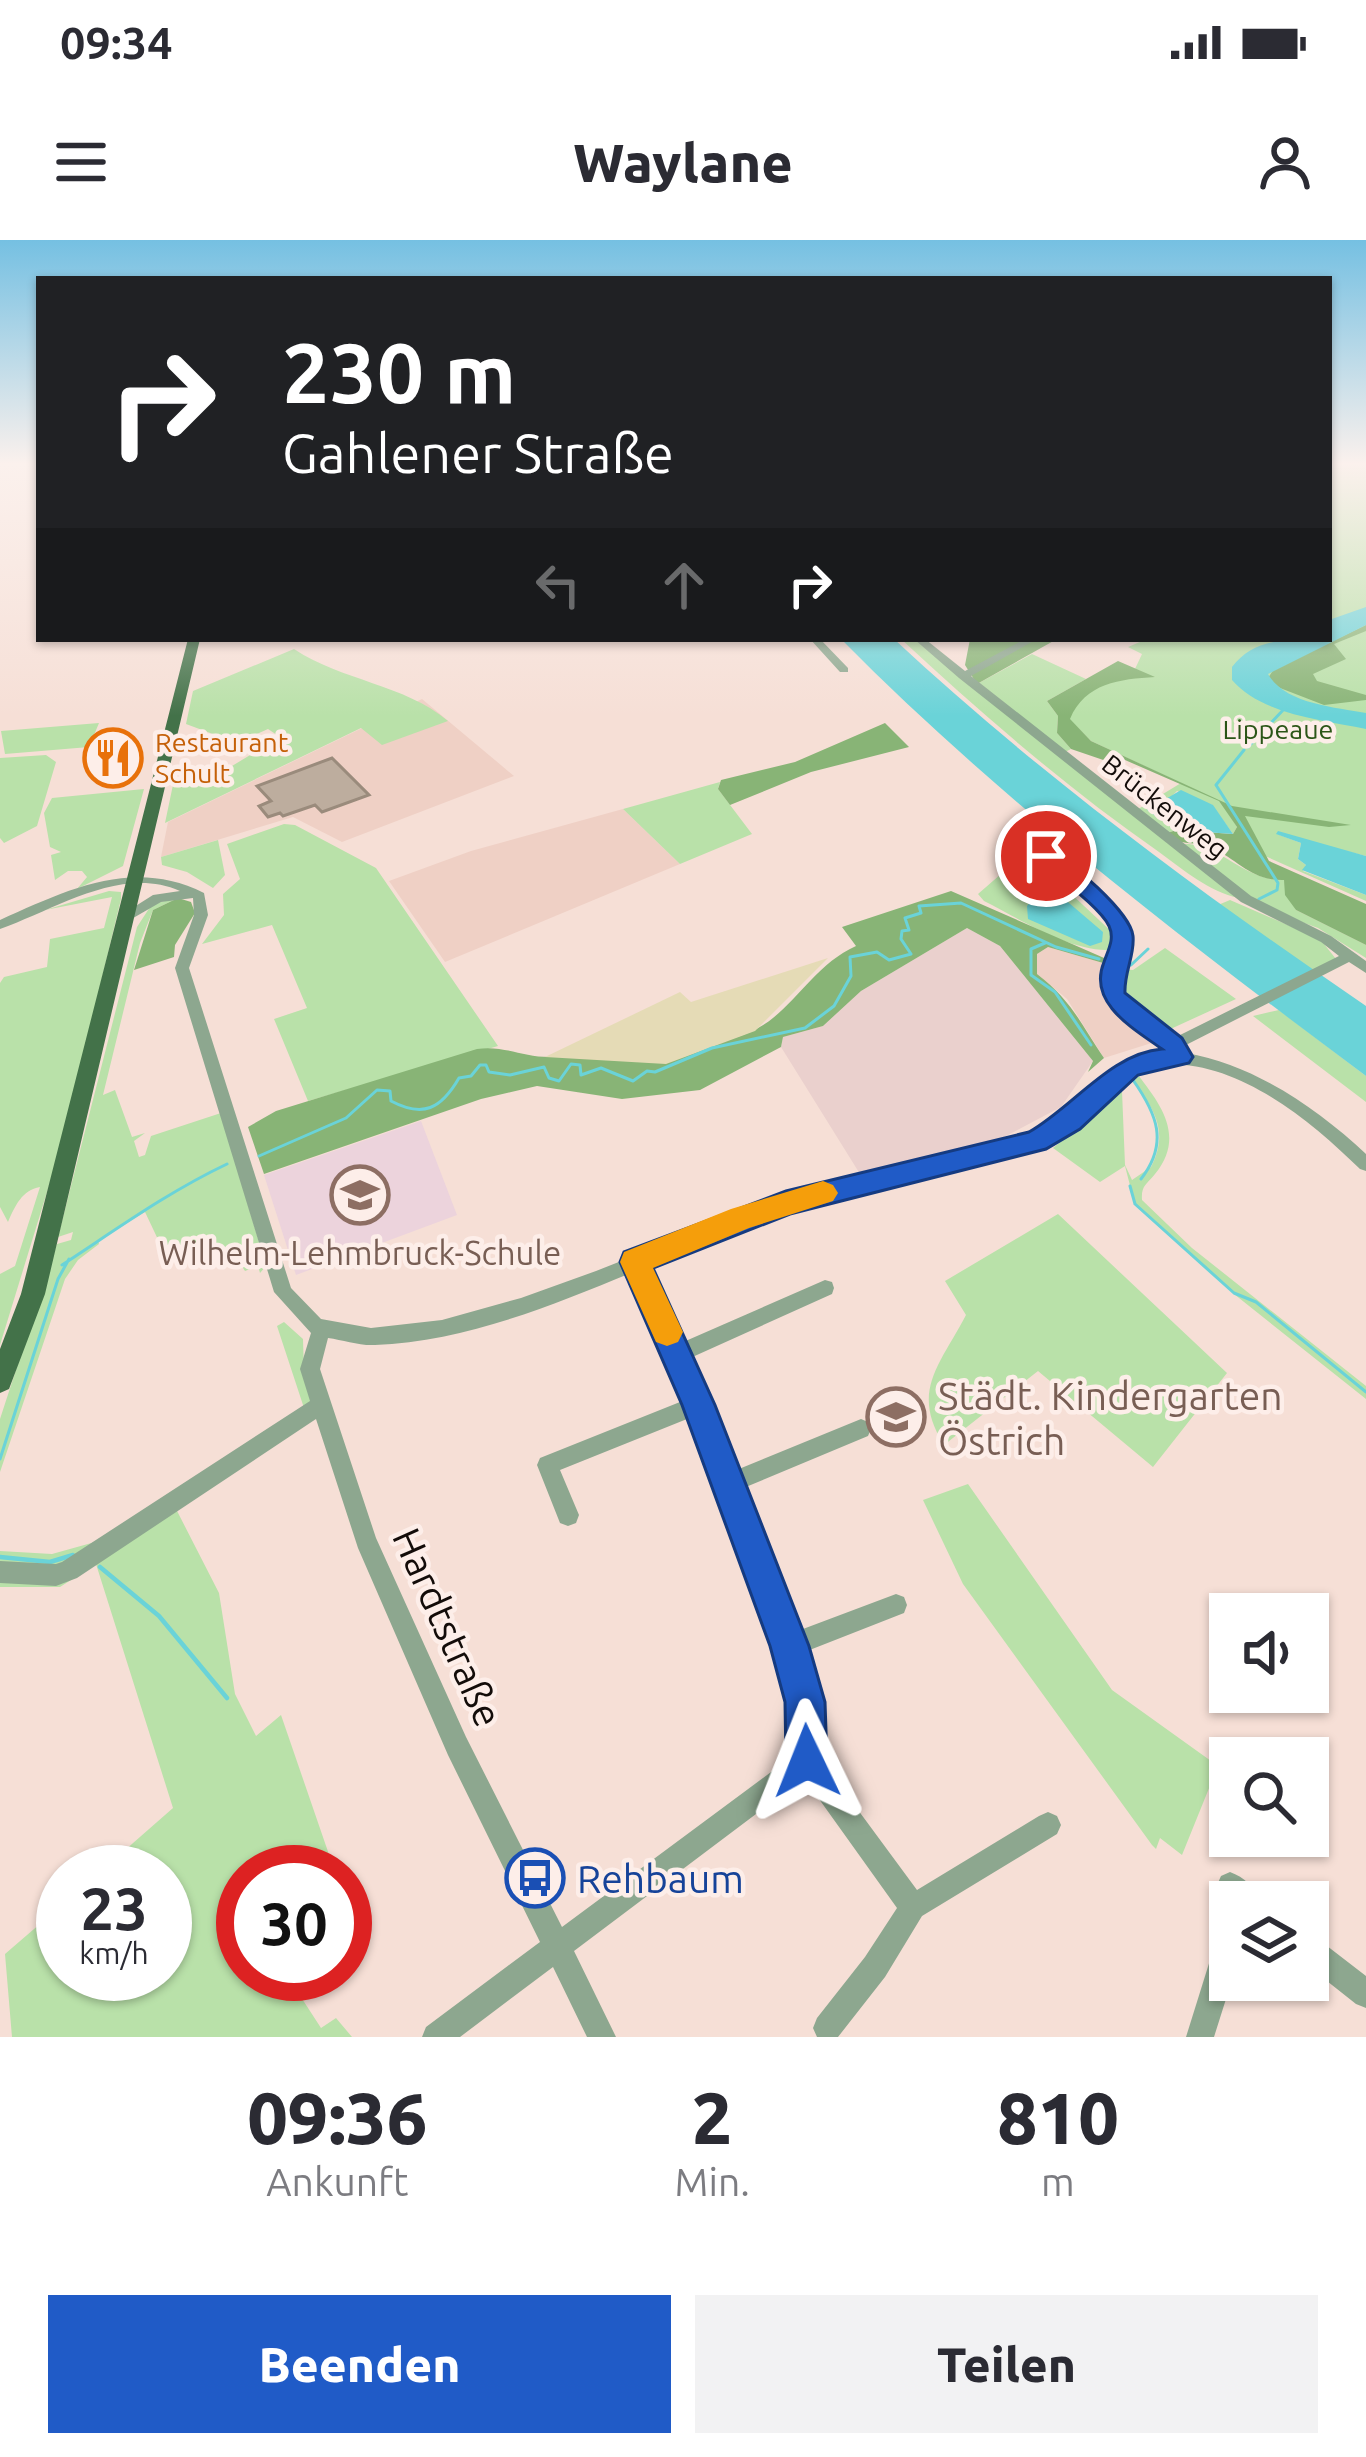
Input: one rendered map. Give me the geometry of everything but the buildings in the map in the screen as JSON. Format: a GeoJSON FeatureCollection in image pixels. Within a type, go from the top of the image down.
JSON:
{"type":"FeatureCollection","features":[{"type":"Feature","properties":{"kind":"main road"},"geometry":{"type":"LineString","coordinates":[[0,1381],[33,1294],[193,642]]}},
{"type":"Feature","properties":{"kind":"street"},"geometry":{"type":"LineString","coordinates":[[817,642],[844,670]]}},
{"type":"Feature","properties":{"kind":"street","name":"Brückenweg"},"geometry":{"type":"LineString","coordinates":[[923,642],[1246,899],[1325,939],[1366,968]]}},
{"type":"Feature","properties":{"kind":"street"},"geometry":{"type":"LineString","coordinates":[[964,676],[1026,642]]}},
{"type":"Feature","properties":{"kind":"street"},"geometry":{"type":"LineString","coordinates":[[1032,844],[1119,921],[1123,942],[1112,971],[1114,995],[1130,1014],[1177,1051],[1241,1075],[1366,1164]]}},
{"type":"Feature","properties":{"kind":"street"},"geometry":{"type":"LineString","coordinates":[[0,925],[138,879],[168,880],[199,896]]}},
{"type":"Feature","properties":{"kind":"street"},"geometry":{"type":"LineString","coordinates":[[128,917],[158,898],[199,896]]}},
{"type":"Feature","properties":{"kind":"street"},"geometry":{"type":"LineString","coordinates":[[199,896],[202,919],[186,944],[182,968],[283,1292],[304,1325],[370,1336],[500,1317],[786,1203],[1036,1141],[1071,1121],[1129,1068],[1177,1051],[1260,1000],[1348,957]]}},
{"type":"Feature","properties":{"kind":"street"},"geometry":{"type":"LineString","coordinates":[[635,1262],[698,1405],[790,1646],[805,1702],[807,1761],[913,1907]]}},
{"type":"Feature","properties":{"kind":"street"},"geometry":{"type":"LineString","coordinates":[[677,1354],[825,1288]]}},
{"type":"Feature","properties":{"kind":"street","name":"Hardtstraße"},"geometry":{"type":"LineString","coordinates":[[321,1330],[310,1369],[366,1540],[458,1746],[602,2037]]}},
{"type":"Feature","properties":{"kind":"street"},"geometry":{"type":"LineString","coordinates":[[0,1572],[56,1575],[69,1570],[321,1405]]}},
{"type":"Feature","properties":{"kind":"street"},"geometry":{"type":"LineString","coordinates":[[568,1515],[548,1465],[698,1405]]}},
{"type":"Feature","properties":{"kind":"street"},"geometry":{"type":"LineString","coordinates":[[729,1484],[861,1429]]}},
{"type":"Feature","properties":{"kind":"street"},"geometry":{"type":"LineString","coordinates":[[790,1646],[896,1605]]}},
{"type":"Feature","properties":{"kind":"street"},"geometry":{"type":"LineString","coordinates":[[436,2037],[807,1761]]}},
{"type":"Feature","properties":{"kind":"street"},"geometry":{"type":"LineString","coordinates":[[827,2028],[875,1967],[913,1907],[1048,1825]]}},
{"type":"Feature","properties":{"kind":"street"},"geometry":{"type":"LineString","coordinates":[[1329,1965],[1366,1994]]}},
{"type":"Feature","properties":{"kind":"street"},"geometry":{"type":"LineString","coordinates":[[1200,2037],[1211,2001]]}},
{"type":"Feature","properties":{"kind":"shaded area"},"geometry":{"type":"Polygon","coordinates":[[[422,699],[514,776],[342,842],[293,817],[161,857],[168,822],[422,699]]]}},
{"type":"Feature","properties":{"kind":"shaded area"},"geometry":{"type":"Polygon","coordinates":[[[623,809],[680,864],[445,962],[389,881],[471,851],[623,809]]]}},
{"type":"Feature","properties":{"kind":"shaded area"},"geometry":{"type":"Polygon","coordinates":[[[967,928],[1000,946],[1093,1061],[1061,1107],[1004,1137],[860,1174],[781,1047],[783,1037],[823,1026],[861,991],[967,928]]]}},
{"type":"Feature","properties":{"kind":"shaded area"},"geometry":{"type":"Polygon","coordinates":[[[1048,947],[1110,965],[1158,1041],[1104,1058],[1067,999],[1037,974],[1037,954],[1048,947]]]}},
{"type":"Feature","properties":{"kind":"shaded area","name":"Wilhelm-Lehmbruck-Schule"},"geometry":{"type":"Polygon","coordinates":[[[421,1121],[457,1215],[296,1275],[264,1175],[421,1121]]]}},
{"type":"Feature","properties":{"kind":"green space","name":"Lippeaue"},"geometry":{"type":"Polygon","coordinates":[[[1332,549],[1366,549],[1366,856],[1277,834],[1301,843],[1298,859],[1306,865],[1303,871],[1366,895],[1366,901],[1265,856],[1246,819],[1223,804],[1237,827],[1233,834],[1212,805],[1177,791],[1166,802],[1147,809],[1176,830],[1165,834],[1135,811],[1181,783],[1091,741],[1069,719],[1069,702],[1096,684],[1140,671],[1135,669],[1142,654],[1128,647],[1140,642],[1332,642],[1332,549]]]}},
{"type":"Feature","properties":{"kind":"green space"},"geometry":{"type":"Polygon","coordinates":[[[1366,625],[1366,631],[1334,644],[1346,659],[1313,674],[1317,681],[1366,695],[1366,700],[1324,705],[1280,688],[1268,678],[1274,669],[1366,625]]]}},
{"type":"Feature","properties":{"kind":"green space"},"geometry":{"type":"Polygon","coordinates":[[[904,642],[920,642],[1239,898],[1197,880],[994,723],[904,642]]]}},
{"type":"Feature","properties":{"kind":"green space"},"geometry":{"type":"Polygon","coordinates":[[[969,642],[1052,642],[977,684],[965,665],[969,642]]]}},
{"type":"Feature","properties":{"kind":"green space"},"geometry":{"type":"Polygon","coordinates":[[[294,649],[412,699],[448,721],[382,745],[361,728],[165,823],[174,780],[206,776],[208,768],[227,769],[280,737],[268,729],[237,743],[186,724],[193,691],[294,649]]]}},
{"type":"Feature","properties":{"kind":"green space"},"geometry":{"type":"Polygon","coordinates":[[[1032,654],[1086,679],[1047,701],[1058,716],[1057,733],[1071,749],[1061,754],[977,684],[1032,654]]]}},
{"type":"Feature","properties":{"kind":"green space"},"geometry":{"type":"Polygon","coordinates":[[[1118,661],[1155,677],[1094,690],[1070,719],[1091,741],[1232,806],[1351,825],[1329,827],[1245,816],[1269,861],[1366,904],[1366,945],[1296,910],[1285,895],[1284,880],[1263,877],[1212,848],[1165,834],[1176,830],[1233,834],[1237,827],[1219,801],[1125,760],[1118,765],[1071,749],[1057,733],[1058,716],[1047,701],[1118,661]]]}},
{"type":"Feature","properties":{"kind":"green space"},"geometry":{"type":"Polygon","coordinates":[[[99,723],[89,747],[5,754],[1,731],[99,723]]]}},
{"type":"Feature","properties":{"kind":"green space"},"geometry":{"type":"Polygon","coordinates":[[[885,723],[909,747],[811,772],[730,805],[718,789],[721,780],[795,762],[885,723]]]}},
{"type":"Feature","properties":{"kind":"green space"},"geometry":{"type":"Polygon","coordinates":[[[46,755],[56,762],[37,826],[4,843],[0,838],[0,758],[46,755]]]}},
{"type":"Feature","properties":{"kind":"green space"},"geometry":{"type":"Polygon","coordinates":[[[720,782],[718,789],[752,834],[680,864],[623,809],[720,782]]]}},
{"type":"Feature","properties":{"kind":"green space"},"geometry":{"type":"Polygon","coordinates":[[[144,789],[123,866],[77,889],[87,877],[82,871],[68,871],[55,880],[51,855],[61,852],[50,847],[44,813],[52,798],[144,789]]]}},
{"type":"Feature","properties":{"kind":"green space"},"geometry":{"type":"Polygon","coordinates":[[[284,824],[295,825],[376,868],[498,1046],[308,1101],[274,1019],[307,1008],[272,925],[202,944],[224,915],[223,894],[240,879],[227,844],[284,824]]]}},
{"type":"Feature","properties":{"kind":"green space"},"geometry":{"type":"Polygon","coordinates":[[[218,840],[225,875],[213,888],[187,872],[162,865],[161,857],[218,840]]]}},
{"type":"Feature","properties":{"kind":"green space"},"geometry":{"type":"Polygon","coordinates":[[[1178,844],[1206,848],[1256,874],[1284,880],[1296,910],[1366,945],[1366,958],[1318,928],[1271,911],[1178,844]]]}},
{"type":"Feature","properties":{"kind":"green space"},"geometry":{"type":"Polygon","coordinates":[[[1034,859],[1115,935],[1107,916],[1116,937],[1117,949],[1067,942],[978,894],[1009,867],[1034,859]]]}},
{"type":"Feature","properties":{"kind":"green space"},"geometry":{"type":"Polygon","coordinates":[[[1064,878],[1101,907],[1107,916],[1064,878]]]}},
{"type":"Feature","properties":{"kind":"green space"},"geometry":{"type":"Polygon","coordinates":[[[109,891],[121,892],[121,899],[63,1140],[0,1345],[0,1274],[15,1266],[40,1187],[24,1195],[8,1222],[0,1207],[0,983],[4,977],[47,967],[50,939],[104,928],[112,897],[45,910],[109,891]]]}},
{"type":"Feature","properties":{"kind":"green space"},"geometry":{"type":"Polygon","coordinates":[[[951,891],[1111,961],[1110,965],[1048,947],[1037,954],[1037,974],[1068,1004],[1104,1058],[1088,1072],[1093,1061],[1000,946],[967,928],[861,991],[823,1026],[783,1037],[781,1047],[700,1090],[622,1099],[537,1086],[481,1099],[264,1174],[248,1127],[276,1111],[477,1049],[549,1057],[623,1055],[706,1045],[750,1032],[778,1014],[826,965],[856,946],[842,927],[951,891]]]}},
{"type":"Feature","properties":{"kind":"green space"},"geometry":{"type":"Polygon","coordinates":[[[178,898],[153,910],[140,943],[103,1095],[115,1090],[132,1137],[145,1133],[134,1141],[139,1157],[145,1155],[151,1136],[221,1113],[266,1266],[260,1273],[258,1266],[245,1271],[228,1252],[209,1245],[163,1250],[145,1212],[98,1240],[65,1279],[0,1472],[0,1419],[57,1244],[71,1240],[73,1232],[58,1237],[137,927],[152,904],[178,898]]]}},
{"type":"Feature","properties":{"kind":"green space"},"geometry":{"type":"Polygon","coordinates":[[[178,898],[191,902],[195,913],[175,945],[174,957],[134,970],[153,910],[178,898]]]}},
{"type":"Feature","properties":{"kind":"green space"},"geometry":{"type":"Polygon","coordinates":[[[1230,900],[1320,939],[1336,959],[1312,972],[1218,905],[1230,900]]]}},
{"type":"Feature","properties":{"kind":"green space"},"geometry":{"type":"Polygon","coordinates":[[[1165,948],[1236,999],[1164,1032],[1146,1020],[1123,999],[1118,969],[1133,970],[1165,948]]]}},
{"type":"Feature","properties":{"kind":"green space"},"geometry":{"type":"Polygon","coordinates":[[[1279,1010],[1366,1076],[1366,1102],[1253,1016],[1279,1010]]]}},
{"type":"Feature","properties":{"kind":"green space"},"geometry":{"type":"Polygon","coordinates":[[[1138,1075],[1162,1110],[1169,1135],[1164,1160],[1145,1186],[1142,1200],[1192,1248],[1366,1386],[1366,1399],[1234,1294],[1135,1205],[1125,1166],[1100,1182],[1053,1148],[1122,1091],[1125,1165],[1132,1180],[1151,1167],[1159,1132],[1153,1111],[1132,1081],[1138,1075]]]}},
{"type":"Feature","properties":{"kind":"green space"},"geometry":{"type":"Polygon","coordinates":[[[1058,1214],[1227,1373],[1153,1467],[1038,1371],[944,1445],[934,1426],[929,1409],[933,1379],[966,1315],[945,1281],[1058,1214]]]}},
{"type":"Feature","properties":{"kind":"green space"},"geometry":{"type":"Polygon","coordinates":[[[284,1322],[303,1339],[304,1373],[313,1401],[306,1413],[77,1562],[52,1570],[0,1566],[0,1551],[52,1554],[95,1542],[304,1408],[277,1326],[284,1322]]]}},
{"type":"Feature","properties":{"kind":"green space"},"geometry":{"type":"Polygon","coordinates":[[[968,1484],[1112,1690],[1209,1760],[1209,1788],[1182,1855],[1160,1838],[1156,1849],[1152,1845],[963,1584],[923,1500],[968,1484]]]}},
{"type":"Feature","properties":{"kind":"green space"},"geometry":{"type":"Polygon","coordinates":[[[175,1507],[219,1593],[235,1694],[256,1736],[281,1715],[326,1845],[216,1845],[216,2001],[304,2001],[321,2028],[336,2018],[352,2037],[12,2037],[5,1954],[36,1927],[36,2001],[192,2001],[192,1845],[131,1845],[173,1808],[96,1564],[60,1587],[0,1587],[0,1578],[47,1581],[175,1507]]]}},
{"type":"Feature","properties":{"kind":"sand"},"geometry":{"type":"Polygon","coordinates":[[[828,958],[755,1031],[666,1064],[545,1057],[680,992],[691,1002],[828,958]]]}},
{"type":"Feature","properties":{"kind":"water"},"geometry":{"type":"Polygon","coordinates":[[[1366,607],[1366,625],[1332,642],[1332,619],[1366,607]]]}},
{"type":"Feature","properties":{"kind":"water"},"geometry":{"type":"Polygon","coordinates":[[[844,642],[897,642],[1124,832],[1366,1006],[1366,1076],[1162,921],[902,699],[844,642]]]}},
{"type":"Feature","properties":{"kind":"water"},"geometry":{"type":"Polygon","coordinates":[[[1332,642],[1268,674],[1298,698],[1366,713],[1366,729],[1277,709],[1245,692],[1232,680],[1232,667],[1264,645],[1332,642]]]}},
{"type":"Feature","properties":{"kind":"water"},"geometry":{"type":"Polygon","coordinates":[[[1181,790],[1213,805],[1233,834],[1176,830],[1147,810],[1181,790]]]}},
{"type":"Feature","properties":{"kind":"water"},"geometry":{"type":"Polygon","coordinates":[[[1276,834],[1366,856],[1366,895],[1302,870],[1306,865],[1298,859],[1301,843],[1276,834]]]}},
{"type":"Feature","properties":{"kind":"water"},"geometry":{"type":"Polygon","coordinates":[[[1040,892],[1062,897],[1103,932],[1102,942],[1090,946],[1028,919],[1027,906],[1040,892]]]}},
{"type":"Feature","properties":{"kind":"waterway"},"geometry":{"type":"LineString","coordinates":[[1248,747],[1285,708]]}},
{"type":"Feature","properties":{"kind":"waterway"},"geometry":{"type":"LineString","coordinates":[[1244,750],[1216,785],[1278,883],[1277,890],[1259,899]]}},
{"type":"Feature","properties":{"kind":"waterway"},"geometry":{"type":"LineString","coordinates":[[259,1156],[346,1118],[377,1090],[390,1091],[391,1101],[402,1106],[430,1108],[459,1078],[471,1076],[480,1065],[486,1065],[489,1072],[510,1075],[544,1067],[549,1078],[559,1081],[571,1064],[580,1065],[581,1075],[601,1068],[633,1081],[647,1071],[655,1072],[712,1048],[805,1028],[834,1006],[851,976],[850,957],[877,952],[889,960],[911,954],[901,939],[902,931],[909,930],[905,918],[921,913],[919,906],[961,903],[1056,947],[1099,959]]}},
{"type":"Feature","properties":{"kind":"waterway"},"geometry":{"type":"LineString","coordinates":[[1045,943],[1031,949],[1031,975],[1055,992],[1091,1045]]}},
{"type":"Feature","properties":{"kind":"waterway"},"geometry":{"type":"LineString","coordinates":[[1123,966],[1131,965],[1148,949]]}},
{"type":"Feature","properties":{"kind":"waterway"},"geometry":{"type":"LineString","coordinates":[[1133,1080],[1157,1129],[1155,1153],[1141,1179]]}},
{"type":"Feature","properties":{"kind":"waterway"},"geometry":{"type":"LineString","coordinates":[[68,1261],[227,1164]]}},
{"type":"Feature","properties":{"kind":"waterway"},"geometry":{"type":"LineString","coordinates":[[1130,1186],[1135,1204],[1234,1293],[1256,1302],[1366,1392]]}},
{"type":"Feature","properties":{"kind":"waterway"},"geometry":{"type":"LineString","coordinates":[[0,1459],[68,1261]]}},
{"type":"Feature","properties":{"kind":"waterway"},"geometry":{"type":"LineString","coordinates":[[62,1265],[68,1261]]}},
{"type":"Feature","properties":{"kind":"waterway"},"geometry":{"type":"LineString","coordinates":[[0,1557],[50,1562],[73,1555]]}},
{"type":"Feature","properties":{"kind":"waterway"},"geometry":{"type":"LineString","coordinates":[[100,1567],[159,1616],[227,1698]]}},
{"type":"Feature","properties":{"kind":"slow traffic"},"geometry":{"type":"LineString","coordinates":[[667,1332],[635,1262],[742,1218],[823,1193]]}},
{"type":"Feature","properties":{"kind":"place","name":"Restaurant Schult"},"geometry":{"type":"Point","coordinates":[113,758]}},
{"type":"Feature","properties":{"kind":"place","name":"Wilhelm-Lehmbruck-Schule"},"geometry":{"type":"Point","coordinates":[360,1195]}},
{"type":"Feature","properties":{"kind":"place","name":"Städt. Kindergarten Östrich"},"geometry":{"type":"Point","coordinates":[896,1417]}},
{"type":"Feature","properties":{"kind":"place","name":"Rehbaum"},"geometry":{"type":"Point","coordinates":[535,1878]}},
{"type":"Feature","properties":{"kind":"route"},"geometry":{"type":"LineString","coordinates":[[807,1761],[805,1702],[790,1646],[698,1405],[635,1262],[786,1203],[1036,1141],[1071,1121],[1129,1068],[1147,1060],[1180,1057],[1173,1045],[1130,1014],[1114,995],[1112,971],[1124,932],[1119,921],[1046,856]]}}]}
